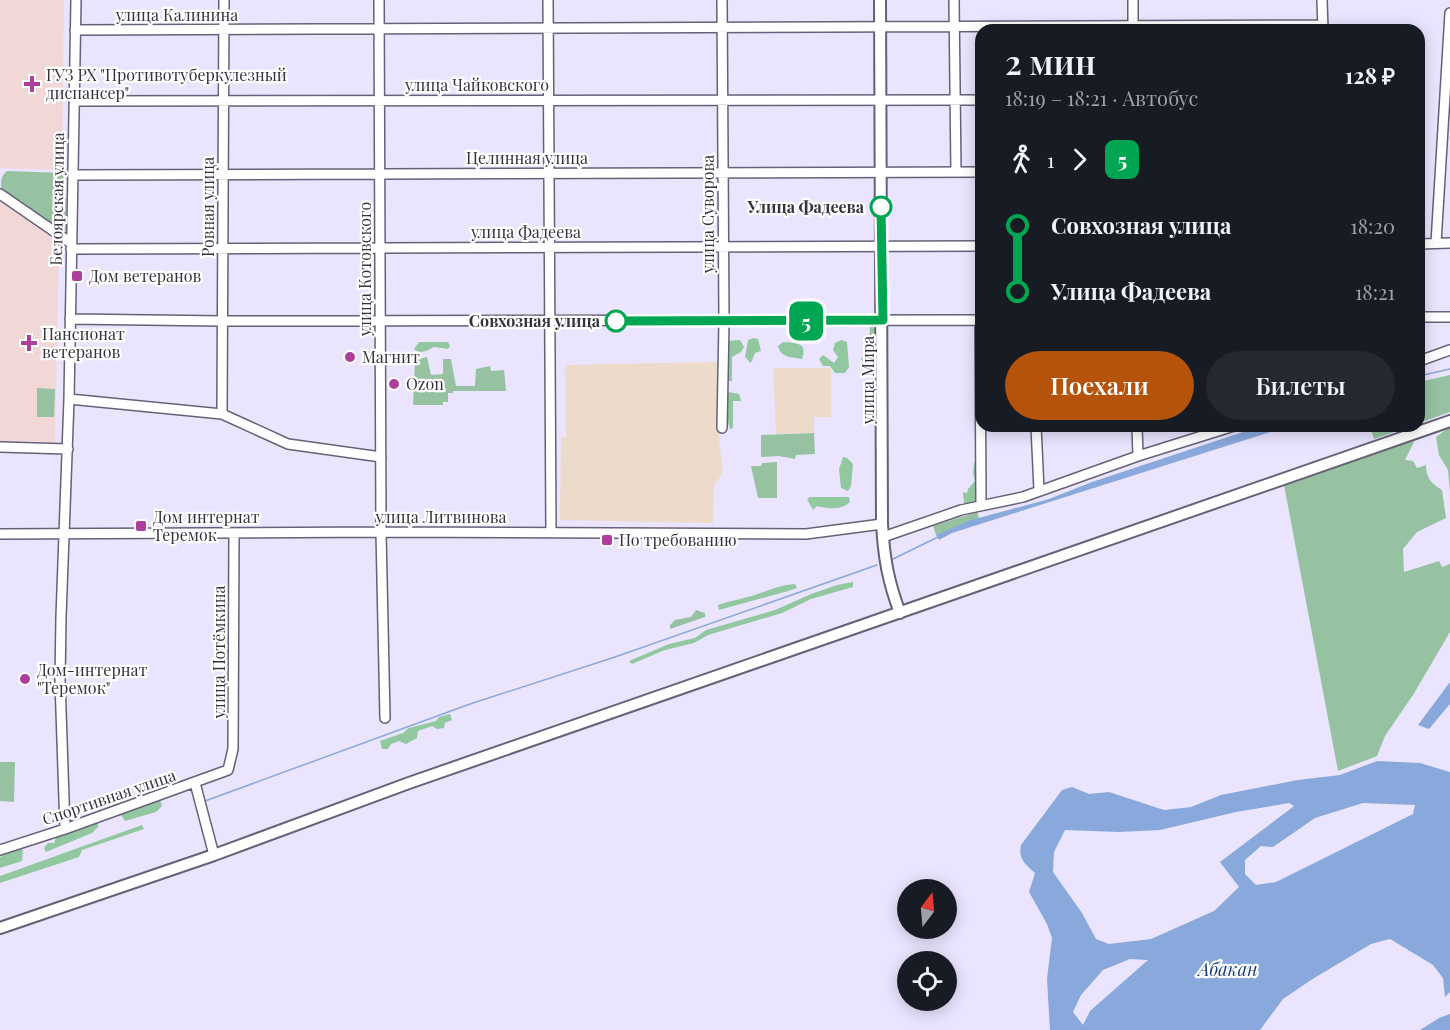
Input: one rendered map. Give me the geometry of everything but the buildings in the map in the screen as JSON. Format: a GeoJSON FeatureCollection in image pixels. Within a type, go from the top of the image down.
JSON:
{"type":"FeatureCollection","features":[{"type":"Feature","properties":{"kind":"main road","name":"улица Мира"},"geometry":{"type":"LineString","coordinates":[[880,0],[883,556],[900,613]]}},
{"type":"Feature","properties":{"kind":"main road"},"geometry":{"type":"LineString","coordinates":[[1425,430],[1450,421]]}},
{"type":"Feature","properties":{"kind":"main road"},"geometry":{"type":"LineString","coordinates":[[0,928],[214,855],[409,783],[1418,432]]}},
{"type":"Feature","properties":{"kind":"street","name":"Белоярская улица"},"geometry":{"type":"LineString","coordinates":[[65,829],[60,681],[62,551],[68,449],[76,0]]}},
{"type":"Feature","properties":{"kind":"street","name":"Ровная улица"},"geometry":{"type":"LineString","coordinates":[[222,414],[224,0]]}},
{"type":"Feature","properties":{"kind":"street","name":"улица Котовского"},"geometry":{"type":"LineString","coordinates":[[379,0],[381,532],[385,718]]}},
{"type":"Feature","properties":{"kind":"street"},"geometry":{"type":"LineString","coordinates":[[548,0],[552,532]]}},
{"type":"Feature","properties":{"kind":"street","name":"улица Суворова"},"geometry":{"type":"LineString","coordinates":[[722,0],[724,321],[722,428]]}},
{"type":"Feature","properties":{"kind":"street"},"geometry":{"type":"LineString","coordinates":[[954,0],[957,172]]}},
{"type":"Feature","properties":{"kind":"street"},"geometry":{"type":"LineString","coordinates":[[1133,0],[1133,24]]}},
{"type":"Feature","properties":{"kind":"street"},"geometry":{"type":"LineString","coordinates":[[1322,0],[1323,24]]}},
{"type":"Feature","properties":{"kind":"street"},"geometry":{"type":"LineString","coordinates":[[1436,243],[1448,87],[1450,13]]}},
{"type":"Feature","properties":{"kind":"street","name":"улица Калинина"},"geometry":{"type":"LineString","coordinates":[[75,30],[975,27]]}},
{"type":"Feature","properties":{"kind":"street","name":"улица Чайковского"},"geometry":{"type":"LineString","coordinates":[[74,101],[975,100]]}},
{"type":"Feature","properties":{"kind":"street","name":"Целинная улица"},"geometry":{"type":"LineString","coordinates":[[73,175],[975,172]]}},
{"type":"Feature","properties":{"kind":"street"},"geometry":{"type":"LineString","coordinates":[[0,194],[71,246]]}},
{"type":"Feature","properties":{"kind":"street"},"geometry":{"type":"LineString","coordinates":[[1425,244],[1450,243]]}},
{"type":"Feature","properties":{"kind":"street","name":"улица Фадеева"},"geometry":{"type":"LineString","coordinates":[[71,246],[223,249],[975,246]]}},
{"type":"Feature","properties":{"kind":"street"},"geometry":{"type":"LineString","coordinates":[[1425,317],[1450,317]]}},
{"type":"Feature","properties":{"kind":"street"},"geometry":{"type":"LineString","coordinates":[[70,319],[222,321],[975,320]]}},
{"type":"Feature","properties":{"kind":"street"},"geometry":{"type":"LineString","coordinates":[[1425,359],[1450,350]]}},
{"type":"Feature","properties":{"kind":"street"},"geometry":{"type":"LineString","coordinates":[[69,399],[222,414],[288,444],[381,457]]}},
{"type":"Feature","properties":{"kind":"street"},"geometry":{"type":"LineString","coordinates":[[981,432],[981,505]]}},
{"type":"Feature","properties":{"kind":"street"},"geometry":{"type":"LineString","coordinates":[[1036,432],[1039,490]]}},
{"type":"Feature","properties":{"kind":"street"},"geometry":{"type":"LineString","coordinates":[[1137,432],[1138,456]]}},
{"type":"Feature","properties":{"kind":"street"},"geometry":{"type":"LineString","coordinates":[[883,537],[981,505],[1023,497],[1138,456],[1215,432]]}},
{"type":"Feature","properties":{"kind":"street"},"geometry":{"type":"LineString","coordinates":[[0,447],[68,449]]}},
{"type":"Feature","properties":{"kind":"street","name":"улица Литвинова"},"geometry":{"type":"LineString","coordinates":[[0,534],[552,532],[806,534],[882,524]]}},
{"type":"Feature","properties":{"kind":"street","name":"улица Потёмкина"},"geometry":{"type":"LineString","coordinates":[[228,770],[233,749],[234,534]]}},
{"type":"Feature","properties":{"kind":"street","name":"Спортивная улица"},"geometry":{"type":"LineString","coordinates":[[0,850],[228,770]]}},
{"type":"Feature","properties":{"kind":"street"},"geometry":{"type":"LineString","coordinates":[[195,783],[214,855]]}},
{"type":"Feature","properties":{"kind":"shaded area","name":"ГУЗ РХ \"Противотуберкулезный диспансер\""},"geometry":{"type":"Polygon","coordinates":[[[0,0],[64,0],[62,170],[0,168],[0,0]]]}},
{"type":"Feature","properties":{"kind":"shaded area","name":"Пансионат ветеранов"},"geometry":{"type":"Polygon","coordinates":[[[0,198],[59,244],[55,442],[0,441],[0,198]]]}},
{"type":"Feature","properties":{"kind":"shaded area"},"geometry":{"type":"Polygon","coordinates":[[[718,362],[719,439],[723,473],[714,485],[713,523],[560,520],[561,437],[566,437],[565,365],[718,362]]]}},
{"type":"Feature","properties":{"kind":"shaded area"},"geometry":{"type":"Polygon","coordinates":[[[773,368],[831,368],[831,417],[814,417],[814,433],[776,434],[773,368]]]}},
{"type":"Feature","properties":{"kind":"green space"},"geometry":{"type":"Polygon","coordinates":[[[7,171],[64,173],[63,196],[66,198],[66,230],[64,233],[3,194],[1,181],[7,171]]]}},
{"type":"Feature","properties":{"kind":"green space"},"geometry":{"type":"Polygon","coordinates":[[[870,325],[875,329],[874,360],[869,364],[869,370],[864,368],[861,358],[869,357],[870,325]]]}},
{"type":"Feature","properties":{"kind":"green space"},"geometry":{"type":"Polygon","coordinates":[[[758,339],[761,351],[755,353],[751,363],[745,357],[748,340],[758,339]]]}},
{"type":"Feature","properties":{"kind":"green space"},"geometry":{"type":"Polygon","coordinates":[[[740,340],[744,347],[741,352],[732,357],[732,381],[728,381],[724,366],[727,341],[740,340]]]}},
{"type":"Feature","properties":{"kind":"green space"},"geometry":{"type":"Polygon","coordinates":[[[841,340],[847,342],[849,367],[845,373],[835,373],[830,366],[823,366],[819,359],[823,355],[834,363],[838,357],[833,350],[835,343],[841,340]]]}},
{"type":"Feature","properties":{"kind":"green space"},"geometry":{"type":"Polygon","coordinates":[[[419,342],[448,342],[450,346],[448,349],[434,347],[419,352],[414,349],[419,342]]]}},
{"type":"Feature","properties":{"kind":"green space"},"geometry":{"type":"Polygon","coordinates":[[[783,342],[800,344],[803,349],[802,359],[781,353],[778,346],[783,342]]]}},
{"type":"Feature","properties":{"kind":"green space"},"geometry":{"type":"Polygon","coordinates":[[[427,357],[431,375],[443,374],[443,359],[451,359],[456,386],[475,386],[476,369],[490,366],[491,371],[504,370],[506,391],[453,391],[453,393],[448,393],[448,402],[443,402],[443,405],[413,405],[415,360],[427,357]]]}},
{"type":"Feature","properties":{"kind":"green space"},"geometry":{"type":"Polygon","coordinates":[[[1450,375],[1450,412],[1425,421],[1425,381],[1450,375]]]}},
{"type":"Feature","properties":{"kind":"green space"},"geometry":{"type":"Polygon","coordinates":[[[37,388],[55,389],[54,417],[37,417],[37,388]]]}},
{"type":"Feature","properties":{"kind":"green space"},"geometry":{"type":"Polygon","coordinates":[[[728,392],[739,394],[741,401],[733,401],[733,428],[730,429],[726,411],[728,392]]]}},
{"type":"Feature","properties":{"kind":"green space"},"geometry":{"type":"Polygon","coordinates":[[[1450,427],[1450,492],[1448,470],[1439,455],[1436,437],[1450,427]]]}},
{"type":"Feature","properties":{"kind":"green space"},"geometry":{"type":"Polygon","coordinates":[[[1372,432],[1394,432],[1374,439],[1372,432]]]}},
{"type":"Feature","properties":{"kind":"green space"},"geometry":{"type":"Polygon","coordinates":[[[814,433],[815,454],[796,455],[795,459],[779,456],[761,457],[761,435],[814,433]]]}},
{"type":"Feature","properties":{"kind":"green space"},"geometry":{"type":"Polygon","coordinates":[[[1415,440],[1405,460],[1413,461],[1417,468],[1426,465],[1430,480],[1442,490],[1446,518],[1417,532],[1403,549],[1404,572],[1439,561],[1442,567],[1450,564],[1450,632],[1413,695],[1385,736],[1377,756],[1338,771],[1284,485],[1415,440]]]}},
{"type":"Feature","properties":{"kind":"green space"},"geometry":{"type":"Polygon","coordinates":[[[843,457],[853,464],[851,486],[848,491],[841,488],[839,469],[843,457]]]}},
{"type":"Feature","properties":{"kind":"green space"},"geometry":{"type":"Polygon","coordinates":[[[777,462],[777,498],[758,498],[751,466],[777,462]]]}},
{"type":"Feature","properties":{"kind":"green space"},"geometry":{"type":"Polygon","coordinates":[[[974,463],[978,463],[978,499],[973,503],[964,503],[963,492],[967,493],[975,481],[974,463]]]}},
{"type":"Feature","properties":{"kind":"green space"},"geometry":{"type":"Polygon","coordinates":[[[810,497],[849,497],[850,502],[839,508],[817,506],[813,510],[807,499],[810,497]]]}},
{"type":"Feature","properties":{"kind":"green space"},"geometry":{"type":"Polygon","coordinates":[[[977,512],[979,518],[936,535],[933,526],[977,512]]]}},
{"type":"Feature","properties":{"kind":"green space"},"geometry":{"type":"Polygon","coordinates":[[[710,537],[712,542],[700,548],[675,547],[671,543],[675,538],[710,537]]]}},
{"type":"Feature","properties":{"kind":"green space"},"geometry":{"type":"Polygon","coordinates":[[[853,582],[853,587],[811,599],[782,613],[708,635],[694,643],[665,650],[632,664],[629,661],[669,644],[695,638],[706,630],[775,610],[811,594],[853,582]]]}},
{"type":"Feature","properties":{"kind":"green space"},"geometry":{"type":"Polygon","coordinates":[[[795,584],[797,588],[719,610],[718,605],[795,584]]]}},
{"type":"Feature","properties":{"kind":"green space"},"geometry":{"type":"Polygon","coordinates":[[[696,610],[705,613],[705,617],[670,629],[670,625],[675,620],[691,617],[696,610]]]}},
{"type":"Feature","properties":{"kind":"green space"},"geometry":{"type":"Polygon","coordinates":[[[450,714],[452,720],[445,723],[444,728],[437,729],[432,726],[418,731],[417,738],[406,744],[399,741],[391,744],[388,749],[382,749],[380,741],[450,714]]]}},
{"type":"Feature","properties":{"kind":"green space"},"geometry":{"type":"Polygon","coordinates":[[[0,762],[15,762],[14,802],[0,801],[0,762]]]}},
{"type":"Feature","properties":{"kind":"green space"},"geometry":{"type":"Polygon","coordinates":[[[160,800],[162,806],[156,812],[125,821],[120,814],[160,800]]]}},
{"type":"Feature","properties":{"kind":"green space"},"geometry":{"type":"Polygon","coordinates":[[[98,822],[98,827],[92,833],[46,852],[44,848],[48,843],[54,843],[57,835],[98,822]]]}},
{"type":"Feature","properties":{"kind":"green space"},"geometry":{"type":"Polygon","coordinates":[[[142,825],[144,829],[82,850],[79,857],[0,883],[0,876],[142,825]]]}},
{"type":"Feature","properties":{"kind":"green space"},"geometry":{"type":"Polygon","coordinates":[[[18,848],[23,850],[22,861],[0,868],[0,857],[18,848]]]}},
{"type":"Feature","properties":{"kind":"water"},"geometry":{"type":"Polygon","coordinates":[[[1243,432],[1270,432],[952,533],[939,540],[936,535],[971,520],[1049,499],[1092,482],[1243,432]]]}},
{"type":"Feature","properties":{"kind":"water"},"geometry":{"type":"Polygon","coordinates":[[[1450,682],[1450,704],[1429,729],[1418,725],[1450,682]]]}},
{"type":"Feature","properties":{"kind":"water","name":"Абакан"},"geometry":{"type":"Polygon","coordinates":[[[1377,761],[1420,763],[1450,772],[1450,992],[1445,997],[1443,978],[1433,965],[1390,939],[1371,944],[1283,999],[1260,1030],[1050,1030],[1047,979],[1052,938],[1029,892],[1035,873],[1023,861],[1020,850],[1021,845],[1062,790],[1072,787],[1089,794],[1109,792],[1164,810],[1191,807],[1221,795],[1298,780],[1340,775],[1377,761]],[[1289,803],[1236,812],[1160,830],[1119,832],[1065,830],[1054,852],[1053,872],[1082,913],[1096,939],[1109,944],[1151,939],[1214,911],[1239,887],[1220,862],[1294,806],[1289,803]],[[1363,803],[1315,818],[1273,847],[1261,846],[1245,860],[1245,874],[1256,885],[1276,882],[1413,814],[1415,805],[1363,803]],[[1130,959],[1103,970],[1081,995],[1073,1012],[1083,1025],[1090,1011],[1148,960],[1130,959]]]}},
{"type":"Feature","properties":{"kind":"water"},"geometry":{"type":"Polygon","coordinates":[[[1450,1014],[1450,1030],[1420,1030],[1439,1018],[1450,1014]]]}},
{"type":"Feature","properties":{"kind":"waterway"},"geometry":{"type":"LineString","coordinates":[[1425,375],[1450,369]]}},
{"type":"Feature","properties":{"kind":"waterway"},"geometry":{"type":"LineString","coordinates":[[893,559],[938,537]]}},
{"type":"Feature","properties":{"kind":"waterway"},"geometry":{"type":"LineString","coordinates":[[205,801],[470,704],[615,657],[877,565]]}},
{"type":"Feature","properties":{"kind":"bus line","name":"5"},"geometry":{"type":"LineString","coordinates":[[616,321],[883,320],[881,207]]}},
{"type":"Feature","properties":{"kind":"place","name":"ГУЗ РХ \"Противотуберкулезный диспансер\""},"geometry":{"type":"Point","coordinates":[32,84]}},
{"type":"Feature","properties":{"kind":"place","name":"Улица Фадеева"},"geometry":{"type":"Point","coordinates":[881,207]}},
{"type":"Feature","properties":{"kind":"place","name":"Дом ветеранов"},"geometry":{"type":"Point","coordinates":[77,276]}},
{"type":"Feature","properties":{"kind":"place","name":"Совхозная улица"},"geometry":{"type":"Point","coordinates":[616,321]}},
{"type":"Feature","properties":{"kind":"place","name":"Пансионат ветеранов"},"geometry":{"type":"Point","coordinates":[29,343]}},
{"type":"Feature","properties":{"kind":"place","name":"Магнит"},"geometry":{"type":"Point","coordinates":[350,357]}},
{"type":"Feature","properties":{"kind":"place","name":"Ozon"},"geometry":{"type":"Point","coordinates":[394,384]}},
{"type":"Feature","properties":{"kind":"place","name":"Дом интернат Теремок"},"geometry":{"type":"Point","coordinates":[141,526]}},
{"type":"Feature","properties":{"kind":"place","name":"По требованию"},"geometry":{"type":"Point","coordinates":[607,540]}},
{"type":"Feature","properties":{"kind":"place","name":"Дом-интернат \"Теремок\""},"geometry":{"type":"Point","coordinates":[25,679]}}]}
